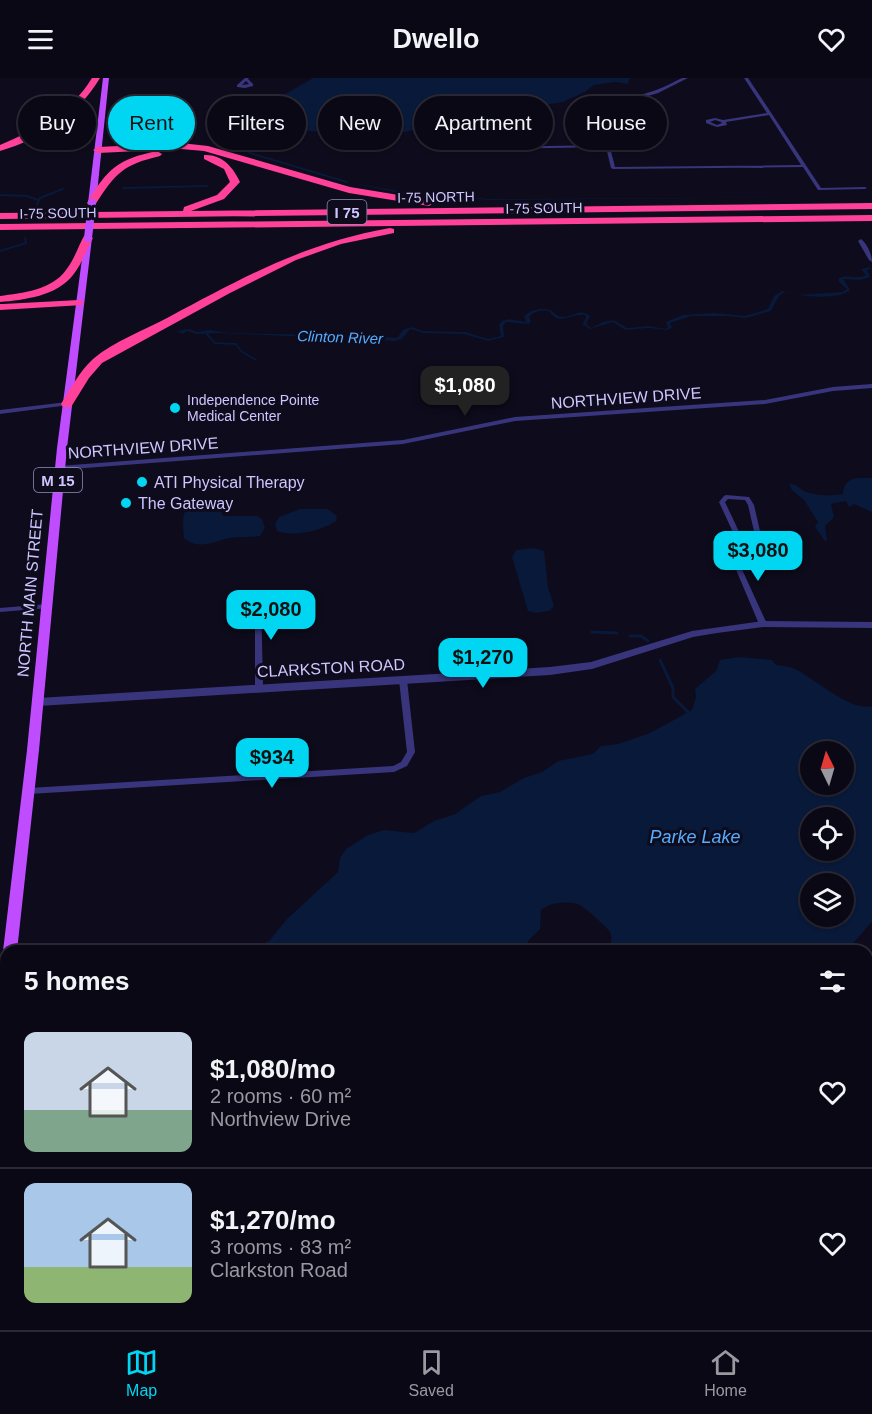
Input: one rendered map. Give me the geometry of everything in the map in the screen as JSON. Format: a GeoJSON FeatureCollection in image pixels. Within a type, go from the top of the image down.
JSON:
{"type":"FeatureCollection","features":[{"type":"Feature","properties":{"kind":"highway"},"geometry":{"type":"LineString","coordinates":[[0,148],[47,127],[68,114],[86,96],[96,78]]}},
{"type":"Feature","properties":{"kind":"highway"},"geometry":{"type":"LineString","coordinates":[[98,150],[195,147],[380,196],[444,204],[572,208]]}},
{"type":"Feature","properties":{"kind":"highway"},"geometry":{"type":"LineString","coordinates":[[92,203],[111,171],[127,162],[154,155],[188,153],[207,157],[222,162],[234,176],[231,189],[207,203],[186,209],[122,214]]}},
{"type":"Feature","properties":{"kind":"highway","name":"I-75 NORTH"},"geometry":{"type":"LineString","coordinates":[[0,216],[872,206]]}},
{"type":"Feature","properties":{"kind":"highway","name":"I-75 SOUTH"},"geometry":{"type":"LineString","coordinates":[[0,227],[872,218]]}},
{"type":"Feature","properties":{"kind":"highway"},"geometry":{"type":"LineString","coordinates":[[67,404],[84,376],[98,361],[279,262],[314,248],[364,235],[407,229],[601,221]]}},
{"type":"Feature","properties":{"kind":"highway"},"geometry":{"type":"LineString","coordinates":[[0,232],[72,226]]}},
{"type":"Feature","properties":{"kind":"highway"},"geometry":{"type":"LineString","coordinates":[[0,299],[37,292],[61,281],[73,266],[88,238]]}},
{"type":"Feature","properties":{"kind":"highway"},"geometry":{"type":"LineString","coordinates":[[0,308],[79,303]]}},
{"type":"Feature","properties":{"kind":"main road","name":"M 15"},"geometry":{"type":"LineString","coordinates":[[88,238],[106,78]]}},
{"type":"Feature","properties":{"kind":"main road","name":"NORTH MAIN STREET"},"geometry":{"type":"LineString","coordinates":[[11,945],[29,791],[60,468],[88,238]]}},
{"type":"Feature","properties":{"kind":"street"},"geometry":{"type":"LineString","coordinates":[[643,96],[686,78]]}},
{"type":"Feature","properties":{"kind":"street"},"geometry":{"type":"LineString","coordinates":[[746,78],[820,189],[865,188]]}},
{"type":"Feature","properties":{"kind":"street"},"geometry":{"type":"LineString","coordinates":[[723,121],[770,114]]}},
{"type":"Feature","properties":{"kind":"street"},"geometry":{"type":"LineString","coordinates":[[608,150],[612,168],[805,166]]}},
{"type":"Feature","properties":{"kind":"street"},"geometry":{"type":"LineString","coordinates":[[861,241],[872,260]]}},
{"type":"Feature","properties":{"kind":"street","name":"NORTHVIEW DRIVE"},"geometry":{"type":"LineString","coordinates":[[60,468],[403,442],[515,419],[765,402],[833,389],[872,386]]}},
{"type":"Feature","properties":{"kind":"street"},"geometry":{"type":"LineString","coordinates":[[0,412],[67,404]]}},
{"type":"Feature","properties":{"kind":"street"},"geometry":{"type":"LineString","coordinates":[[740,541],[754,536],[757,531],[751,505],[747,498],[726,497],[722,501],[723,509],[740,541],[737,565],[763,624]]}},
{"type":"Feature","properties":{"kind":"street"},"geometry":{"type":"LineString","coordinates":[[258,595],[260,687]]}},
{"type":"Feature","properties":{"kind":"street"},"geometry":{"type":"LineString","coordinates":[[0,610],[46,606]]}},
{"type":"Feature","properties":{"kind":"street","name":"CLARKSTON ROAD"},"geometry":{"type":"LineString","coordinates":[[38,702],[583,667],[692,634],[763,624],[872,625]]}},
{"type":"Feature","properties":{"kind":"street"},"geometry":{"type":"LineString","coordinates":[[29,791],[394,769],[404,764],[411,752],[403,680]]}},
{"type":"Feature","properties":{"kind":"water"},"geometry":{"type":"Polygon","coordinates":[[[313,78],[630,78],[628,84],[616,82],[594,85],[585,92],[576,96],[565,96],[565,101],[553,104],[553,96],[414,96],[414,130],[405,132],[402,132],[402,96],[318,96],[318,132],[306,131],[306,96],[282,96],[313,78]]]}},
{"type":"Feature","properties":{"kind":"water"},"geometry":{"type":"Polygon","coordinates":[[[347,182],[405,192],[489,199],[872,197],[489,200],[405,194],[347,182]]]}},
{"type":"Feature","properties":{"kind":"water"},"geometry":{"type":"Polygon","coordinates":[[[872,268],[867,270],[870,277],[860,280],[843,279],[850,290],[845,293],[829,296],[798,295],[842,292],[847,289],[839,282],[839,278],[863,276],[866,275],[861,269],[872,268]]]}},
{"type":"Feature","properties":{"kind":"water","name":"Clinton River"},"geometry":{"type":"Polygon","coordinates":[[[782,291],[797,295],[785,292],[779,296],[771,311],[746,318],[691,316],[670,323],[672,328],[667,330],[649,328],[625,330],[613,322],[590,329],[582,324],[586,318],[585,315],[561,319],[553,316],[549,311],[540,311],[529,317],[531,321],[529,324],[506,322],[503,326],[504,337],[488,341],[464,334],[424,333],[410,329],[402,339],[395,341],[220,333],[197,334],[187,331],[183,334],[177,331],[189,329],[198,332],[209,330],[230,333],[397,338],[403,330],[411,327],[423,331],[465,332],[488,339],[501,336],[499,325],[504,320],[526,322],[524,316],[533,310],[544,309],[551,310],[562,317],[585,313],[590,316],[586,324],[591,328],[614,320],[627,328],[649,326],[666,329],[668,327],[666,322],[683,315],[714,313],[745,316],[768,309],[774,296],[782,291]]]}},
{"type":"Feature","properties":{"kind":"water"},"geometry":{"type":"Polygon","coordinates":[[[858,478],[872,478],[872,512],[854,504],[849,507],[846,501],[831,504],[834,517],[825,526],[827,541],[825,541],[815,527],[818,522],[804,500],[792,490],[789,484],[811,493],[834,495],[843,494],[847,483],[858,478]]]}},
{"type":"Feature","properties":{"kind":"water"},"geometry":{"type":"Polygon","coordinates":[[[203,498],[217,501],[223,516],[257,516],[262,519],[265,528],[260,536],[230,538],[201,545],[190,542],[184,538],[183,518],[190,505],[203,498]]]}},
{"type":"Feature","properties":{"kind":"water"},"geometry":{"type":"Polygon","coordinates":[[[300,509],[328,509],[337,516],[336,521],[323,528],[307,532],[277,531],[275,524],[279,517],[300,509]]]}},
{"type":"Feature","properties":{"kind":"water"},"geometry":{"type":"Polygon","coordinates":[[[534,548],[544,551],[548,587],[554,606],[549,611],[536,613],[528,611],[512,557],[516,550],[534,548]]]}},
{"type":"Feature","properties":{"kind":"water","name":"Parke Lake"},"geometry":{"type":"Polygon","coordinates":[[[739,657],[772,660],[776,665],[795,669],[843,699],[863,707],[872,706],[872,922],[851,945],[610,945],[611,937],[608,929],[578,904],[564,902],[549,905],[541,910],[540,929],[528,941],[528,945],[260,945],[269,941],[287,919],[338,872],[340,858],[346,849],[368,835],[384,830],[414,833],[434,821],[455,814],[481,796],[500,792],[524,778],[542,772],[558,761],[593,754],[601,746],[618,744],[650,733],[692,710],[696,697],[695,689],[716,671],[720,660],[739,657]]]}},
{"type":"Feature","properties":{"kind":"waterway"},"geometry":{"type":"LineString","coordinates":[[245,150],[347,182]]}},
{"type":"Feature","properties":{"kind":"waterway"},"geometry":{"type":"LineString","coordinates":[[123,188],[207,186]]}},
{"type":"Feature","properties":{"kind":"waterway"},"geometry":{"type":"LineString","coordinates":[[36,207],[40,198],[63,189]]}},
{"type":"Feature","properties":{"kind":"waterway"},"geometry":{"type":"LineString","coordinates":[[0,195],[27,196],[38,200]]}},
{"type":"Feature","properties":{"kind":"waterway"},"geometry":{"type":"LineString","coordinates":[[0,251],[26,243],[25,238]]}},
{"type":"Feature","properties":{"kind":"waterway"},"geometry":{"type":"LineString","coordinates":[[205,332],[215,343],[236,344],[241,351],[256,360]]}},
{"type":"Feature","properties":{"kind":"waterway"},"geometry":{"type":"LineString","coordinates":[[592,632],[617,633]]}},
{"type":"Feature","properties":{"kind":"waterway"},"geometry":{"type":"LineString","coordinates":[[630,636],[641,636],[648,641]]}},
{"type":"Feature","properties":{"kind":"waterway"},"geometry":{"type":"LineString","coordinates":[[660,660],[673,688],[673,697],[688,712]]}},
{"type":"Feature","properties":{"kind":"place","name":"Independence Pointe Medical Center"},"geometry":{"type":"Point","coordinates":[175,408]}},
{"type":"Feature","properties":{"kind":"place","name":"ATI Physical Therapy"},"geometry":{"type":"Point","coordinates":[142,482]}},
{"type":"Feature","properties":{"kind":"place","name":"The Gateway"},"geometry":{"type":"Point","coordinates":[126,503]}}]}
